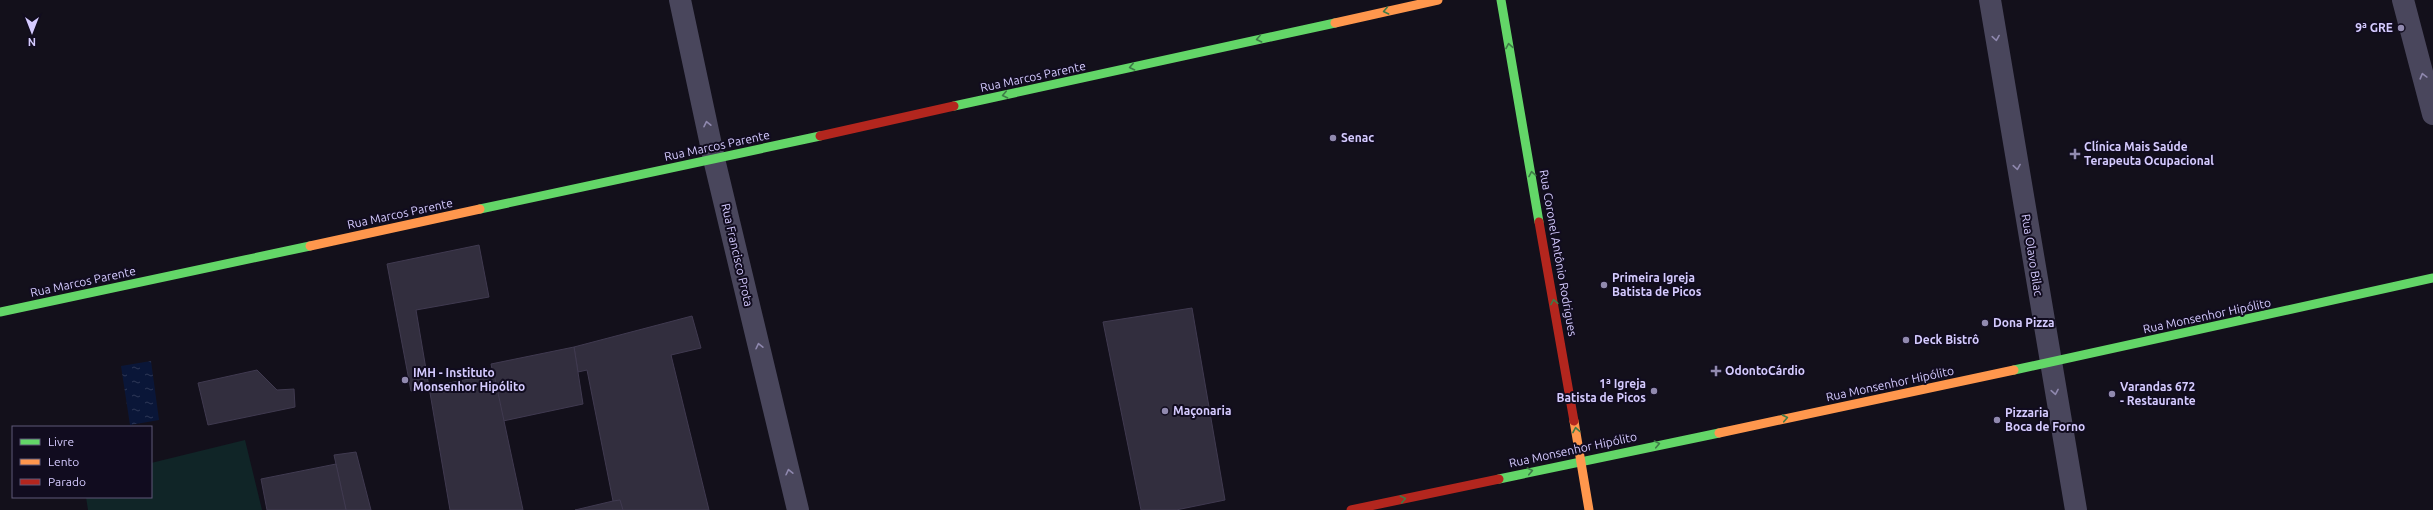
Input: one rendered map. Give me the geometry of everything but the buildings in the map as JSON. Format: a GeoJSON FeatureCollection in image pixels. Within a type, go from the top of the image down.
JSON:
{"type":"FeatureCollection","features":[{"type":"Feature","properties":{"kind":"street","name":"Rua Francisco Prota"},"geometry":{"type":"LineString","coordinates":[[680,0],[714,159],[798,510]]}},
{"type":"Feature","properties":{"kind":"street","name":"Rua Marcos Parente"},"geometry":{"type":"LineString","coordinates":[[0,312],[714,159],[1438,0]]}},
{"type":"Feature","properties":{"kind":"street","name":"Rua Coronel Antônio Rodrigues"},"geometry":{"type":"LineString","coordinates":[[1502,0],[1582,460],[1589,510]]}},
{"type":"Feature","properties":{"kind":"street","name":"Rua Olavo Bilac"},"geometry":{"type":"LineString","coordinates":[[1990,0],[2076,510]]}},
{"type":"Feature","properties":{"kind":"street"},"geometry":{"type":"LineString","coordinates":[[2403,0],[2433,114]]}},
{"type":"Feature","properties":{"kind":"street","name":"Rua Monsenhor Hipólito"},"geometry":{"type":"LineString","coordinates":[[1351,510],[1582,460],[2050,363],[2433,278]]}},
{"type":"Feature","properties":{"kind":"green space"},"geometry":{"type":"Polygon","coordinates":[[[245,440],[262,510],[88,510],[86,498],[152,498],[152,463],[245,440]]]}},
{"type":"Feature","properties":{"kind":"water"},"geometry":{"type":"Polygon","coordinates":[[[151,361],[159,420],[130,425],[121,366],[151,361]]]}},
{"type":"Feature","properties":{"kind":"traffic: fast"},"geometry":{"type":"LineString","coordinates":[[1501,0],[1539,222]]}},
{"type":"Feature","properties":{"kind":"traffic: fast"},"geometry":{"type":"LineString","coordinates":[[954,106],[1335,23]]}},
{"type":"Feature","properties":{"kind":"traffic: fast"},"geometry":{"type":"LineString","coordinates":[[480,209],[820,136]]}},
{"type":"Feature","properties":{"kind":"traffic: fast"},"geometry":{"type":"LineString","coordinates":[[0,312],[310,246]]}},
{"type":"Feature","properties":{"kind":"traffic: fast"},"geometry":{"type":"LineString","coordinates":[[2014,370],[2433,278]]}},
{"type":"Feature","properties":{"kind":"traffic: fast"},"geometry":{"type":"LineString","coordinates":[[1499,479],[1719,433]]}},
{"type":"Feature","properties":{"kind":"traffic: slow"},"geometry":{"type":"LineString","coordinates":[[1335,23],[1438,0]]}},
{"type":"Feature","properties":{"kind":"traffic: slow"},"geometry":{"type":"LineString","coordinates":[[310,246],[480,209]]}},
{"type":"Feature","properties":{"kind":"traffic: slow"},"geometry":{"type":"LineString","coordinates":[[1719,433],[2014,370]]}},
{"type":"Feature","properties":{"kind":"traffic: slow"},"geometry":{"type":"LineString","coordinates":[[1574,421],[1589,510]]}},
{"type":"Feature","properties":{"kind":"traffic: jam"},"geometry":{"type":"LineString","coordinates":[[820,136],[954,106]]}},
{"type":"Feature","properties":{"kind":"traffic: jam"},"geometry":{"type":"LineString","coordinates":[[1539,222],[1574,421]]}},
{"type":"Feature","properties":{"kind":"traffic: jam"},"geometry":{"type":"LineString","coordinates":[[1351,510],[1499,479]]}},
{"type":"Feature","properties":{"kind":"place","name":"9ª GRE"},"geometry":{"type":"Point","coordinates":[2401,28]}},
{"type":"Feature","properties":{"kind":"place","name":"Senac"},"geometry":{"type":"Point","coordinates":[1333,138]}},
{"type":"Feature","properties":{"kind":"place","name":"Clínica Mais Saúde Terapeuta Ocupacional"},"geometry":{"type":"Point","coordinates":[2075,154]}},
{"type":"Feature","properties":{"kind":"place","name":"Primeira Igreja Batista de Picos"},"geometry":{"type":"Point","coordinates":[1604,285]}},
{"type":"Feature","properties":{"kind":"place","name":"Dona Pizza"},"geometry":{"type":"Point","coordinates":[1985,323]}},
{"type":"Feature","properties":{"kind":"place","name":"Deck Bistrô"},"geometry":{"type":"Point","coordinates":[1906,340]}},
{"type":"Feature","properties":{"kind":"place","name":"OdontoCárdio"},"geometry":{"type":"Point","coordinates":[1716,371]}},
{"type":"Feature","properties":{"kind":"place","name":"IMH - Instituto Monsenhor Hipólito"},"geometry":{"type":"Point","coordinates":[405,380]}},
{"type":"Feature","properties":{"kind":"place","name":"1ª Igreja Batista de Picos"},"geometry":{"type":"Point","coordinates":[1654,391]}},
{"type":"Feature","properties":{"kind":"place","name":"Varandas 672 - Restaurante"},"geometry":{"type":"Point","coordinates":[2112,394]}},
{"type":"Feature","properties":{"kind":"place","name":"Maçonaria"},"geometry":{"type":"Point","coordinates":[1165,411]}},
{"type":"Feature","properties":{"kind":"place","name":"Pizzaria Boca de Forno"},"geometry":{"type":"Point","coordinates":[1997,420]}}]}
